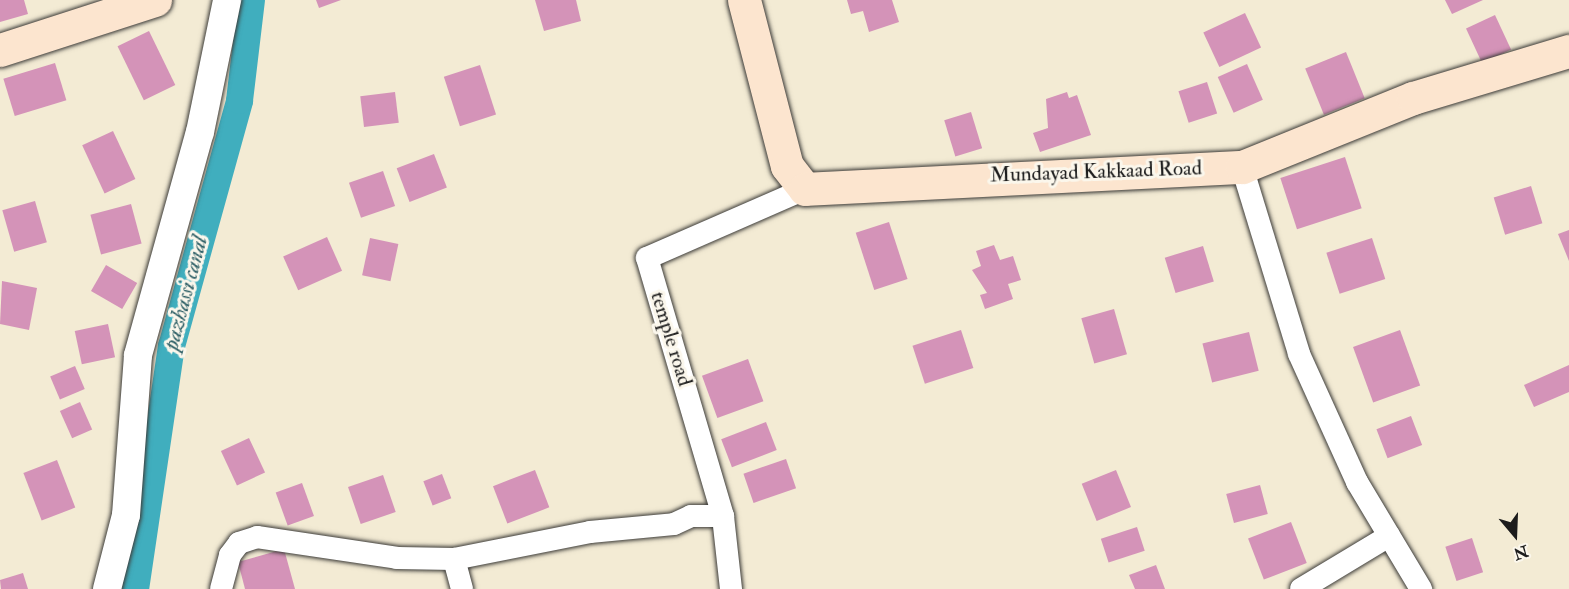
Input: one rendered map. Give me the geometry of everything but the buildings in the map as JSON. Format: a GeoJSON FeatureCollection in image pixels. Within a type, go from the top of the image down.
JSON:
{"type":"FeatureCollection","features":[{"type":"Feature","properties":{"kind":"main road"},"geometry":{"type":"LineString","coordinates":[[0,50],[155,0]]}},
{"type":"Feature","properties":{"kind":"main road"},"geometry":{"type":"LineString","coordinates":[[744,0],[787,166],[805,189]]}},
{"type":"Feature","properties":{"kind":"main road","name":"Mundayad Kakkaad Road"},"geometry":{"type":"LineString","coordinates":[[805,189],[1242,167],[1413,98],[1569,51]]}},
{"type":"Feature","properties":{"kind":"street"},"geometry":{"type":"LineString","coordinates":[[108,589],[126,515],[138,356],[201,132],[227,0]]}},
{"type":"Feature","properties":{"kind":"street"},"geometry":{"type":"LineString","coordinates":[[1242,167],[1299,354],[1357,482],[1421,589]]}},
{"type":"Feature","properties":{"kind":"street","name":"temple road"},"geometry":{"type":"LineString","coordinates":[[731,589],[723,516],[647,258],[805,189]]}},
{"type":"Feature","properties":{"kind":"street"},"geometry":{"type":"LineString","coordinates":[[221,589],[230,555],[239,543],[257,537],[397,558],[454,559],[590,532],[674,524],[691,516],[723,516]]}},
{"type":"Feature","properties":{"kind":"street"},"geometry":{"type":"LineString","coordinates":[[1301,589],[1389,536]]}},
{"type":"Feature","properties":{"kind":"street"},"geometry":{"type":"LineString","coordinates":[[454,559],[462,589]]}},
{"type":"Feature","properties":{"kind":"waterway","name":"pazhassi canal"},"geometry":{"type":"LineString","coordinates":[[135,589],[171,346],[239,100],[251,0]]}}]}
